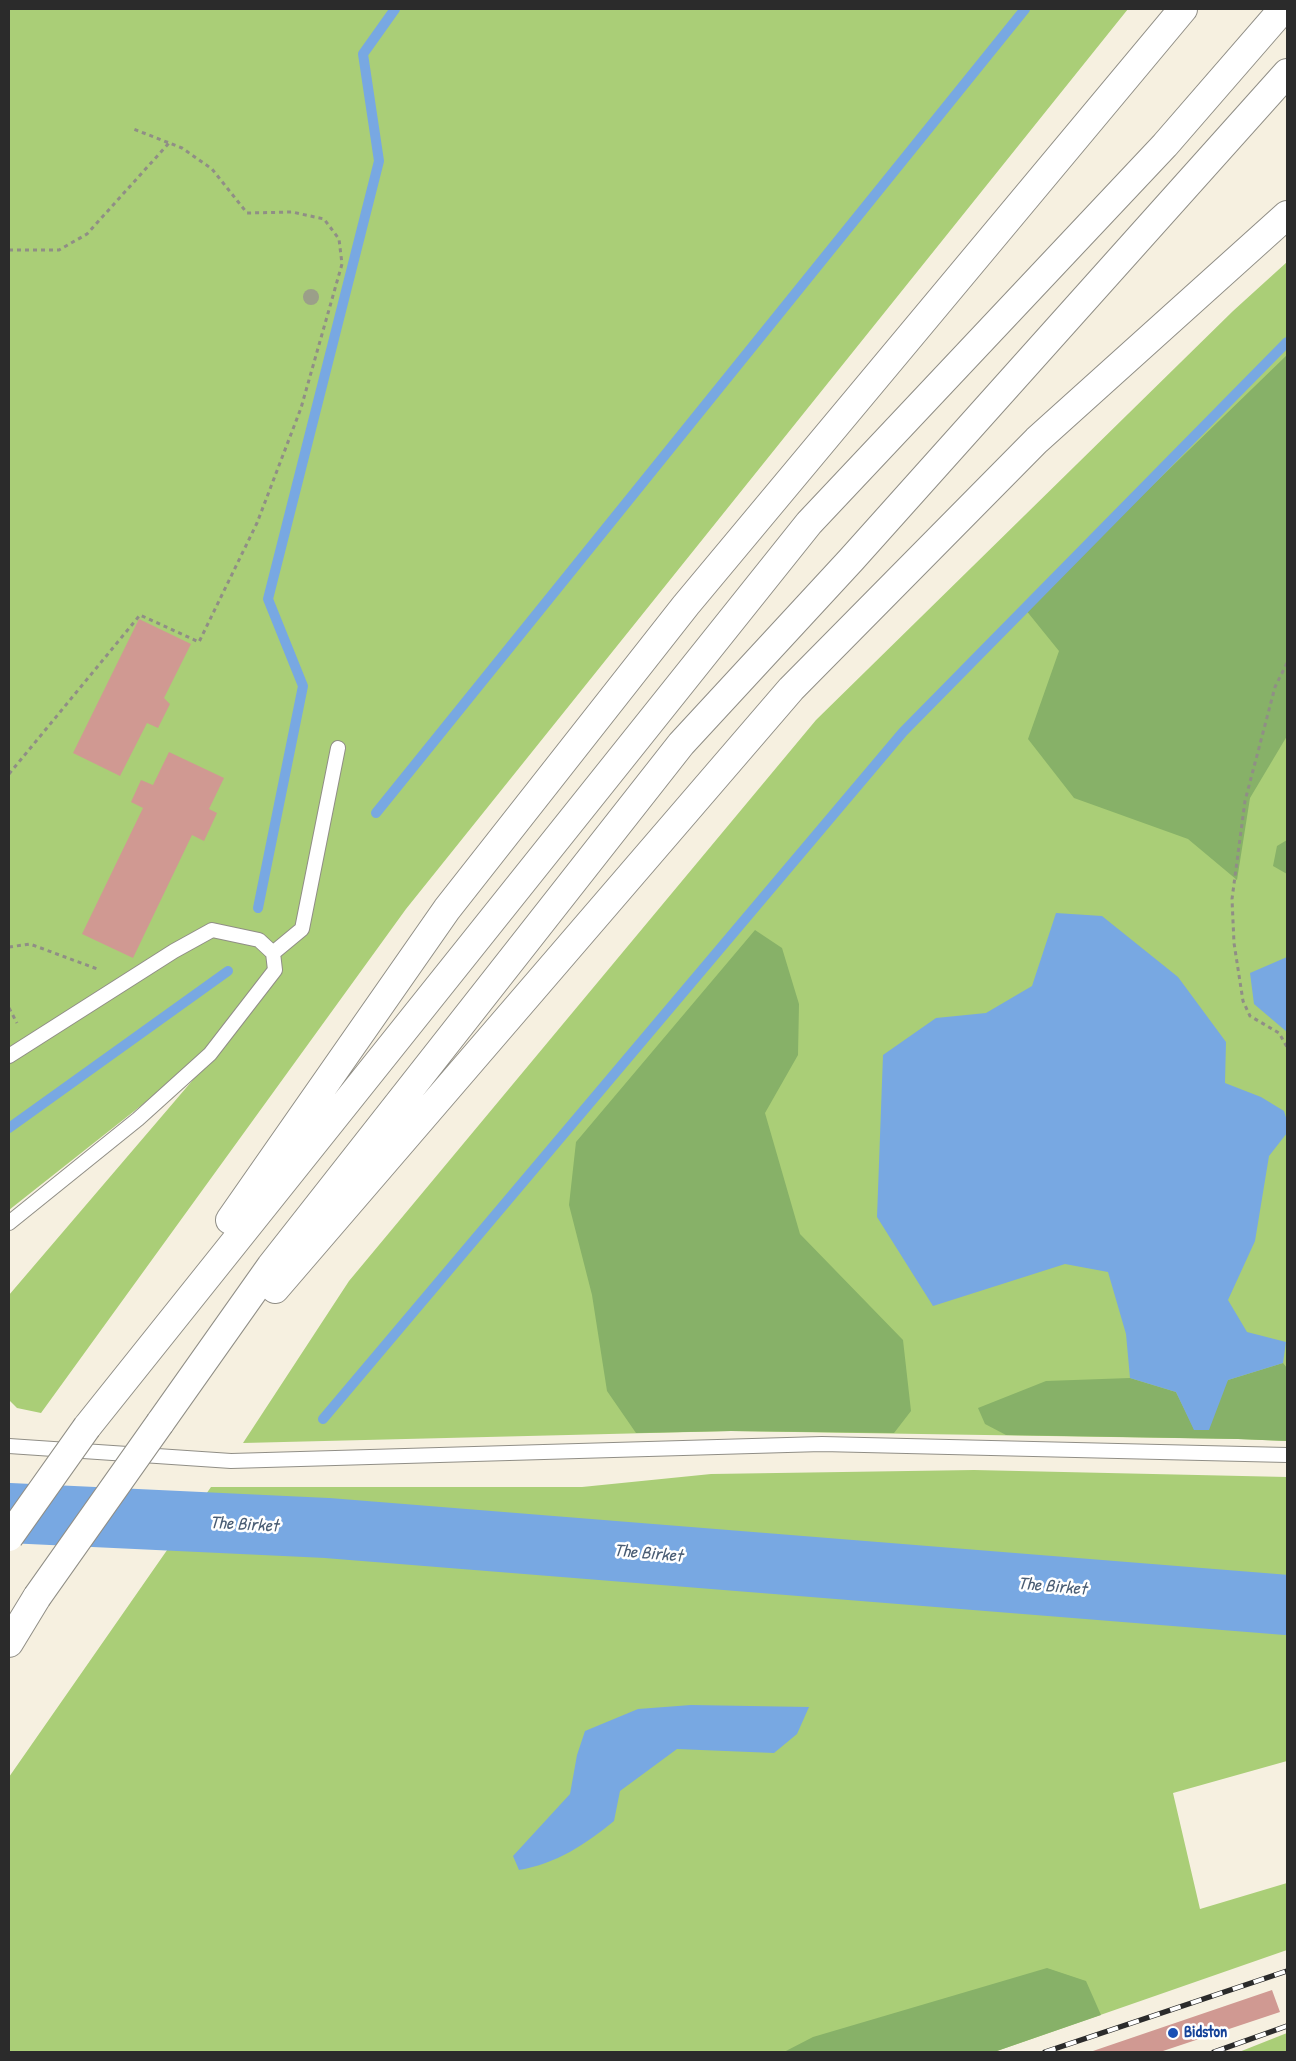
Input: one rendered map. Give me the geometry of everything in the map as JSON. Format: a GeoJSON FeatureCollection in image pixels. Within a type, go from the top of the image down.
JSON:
{"type":"FeatureCollection","features":[{"type":"Feature","properties":{"kind":"highway"},"geometry":{"type":"LineString","coordinates":[[9,1538],[447,909],[692,598],[1183,9]]}},
{"type":"Feature","properties":{"kind":"highway"},"geometry":{"type":"LineString","coordinates":[[87,1427],[810,523],[1165,145],[1283,9]]}},
{"type":"Feature","properties":{"kind":"highway"},"geometry":{"type":"LineString","coordinates":[[9,1643],[37,1597],[271,1266],[681,744],[857,552],[1287,73]]}},
{"type":"Feature","properties":{"kind":"highway"},"geometry":{"type":"LineString","coordinates":[[160,1423],[791,689],[1038,440],[1287,215]]}},
{"type":"Feature","properties":{"kind":"lane"},"geometry":{"type":"LineString","coordinates":[[273,953],[302,929],[338,748]]}},
{"type":"Feature","properties":{"kind":"lane"},"geometry":{"type":"LineString","coordinates":[[9,1056],[212,930],[259,940],[273,953],[274,970],[210,1054],[138,1119],[9,1223]]}},
{"type":"Feature","properties":{"kind":"lane"},"geometry":{"type":"LineString","coordinates":[[9,1446],[232,1461],[822,1444],[1287,1456]]}},
{"type":"Feature","properties":{"kind":"path"},"geometry":{"type":"LineString","coordinates":[[9,774],[140,615],[199,642],[257,523],[302,408],[342,264],[339,239],[324,218],[292,212],[247,213],[212,169],[182,148],[131,128]]}},
{"type":"Feature","properties":{"kind":"path"},"geometry":{"type":"LineString","coordinates":[[9,250],[59,250],[87,234],[169,143]]}},
{"type":"Feature","properties":{"kind":"path"},"geometry":{"type":"LineString","coordinates":[[1287,663],[1275,686],[1245,801],[1232,899],[1234,944],[1244,1001],[1250,1016],[1279,1033],[1287,1046]]}},
{"type":"Feature","properties":{"kind":"path"},"geometry":{"type":"LineString","coordinates":[[9,947],[30,944],[129,980]]}},
{"type":"Feature","properties":{"kind":"green space"},"geometry":{"type":"Polygon","coordinates":[[[9,9],[1128,9],[406,909],[41,1413],[17,1408],[9,1400],[9,1295],[233,1033],[9,1210],[9,9]]]}},
{"type":"Feature","properties":{"kind":"green space"},"geometry":{"type":"Polygon","coordinates":[[[1287,262],[1287,1441],[731,1431],[243,1443],[349,1281],[816,720],[1233,311],[1287,262]]]}},
{"type":"Feature","properties":{"kind":"green space"},"geometry":{"type":"Polygon","coordinates":[[[1287,355],[1287,736],[1250,798],[1237,880],[1188,839],[1074,798],[1028,739],[1059,651],[1025,609],[1287,355]]]}},
{"type":"Feature","properties":{"kind":"green space"},"geometry":{"type":"Polygon","coordinates":[[[1287,840],[1287,874],[1273,866],[1277,846],[1287,840]]]}},
{"type":"Feature","properties":{"kind":"green space"},"geometry":{"type":"Polygon","coordinates":[[[755,930],[782,948],[799,1004],[798,1055],[765,1113],[800,1234],[903,1340],[911,1411],[894,1433],[731,1431],[636,1433],[607,1391],[592,1295],[569,1205],[576,1142],[755,930]]]}},
{"type":"Feature","properties":{"kind":"green space"},"geometry":{"type":"Polygon","coordinates":[[[1283,1363],[1287,1368],[1287,1441],[1006,1435],[985,1424],[978,1408],[1046,1381],[1130,1378],[1176,1392],[1194,1429],[1228,1380],[1283,1363]]]}},
{"type":"Feature","properties":{"kind":"green space"},"geometry":{"type":"Polygon","coordinates":[[[974,1470],[1287,1477],[1287,1761],[1173,1793],[1200,1909],[1287,1883],[1287,1950],[994,2052],[9,2052],[9,1777],[211,1487],[582,1487],[711,1474],[974,1470]]]}},
{"type":"Feature","properties":{"kind":"green space"},"geometry":{"type":"Polygon","coordinates":[[[1047,1968],[1086,1981],[1101,2015],[994,2052],[784,2052],[813,2037],[1047,1968]]]}},
{"type":"Feature","properties":{"kind":"green space"},"geometry":{"type":"Polygon","coordinates":[[[1287,2033],[1287,2052],[1239,2052],[1287,2033]]]}},
{"type":"Feature","properties":{"kind":"water"},"geometry":{"type":"Polygon","coordinates":[[[1056,913],[1102,916],[1178,977],[1226,1042],[1225,1083],[1261,1097],[1284,1111],[1287,1121],[1287,1133],[1269,1156],[1255,1241],[1228,1300],[1247,1332],[1286,1342],[1283,1363],[1228,1380],[1209,1430],[1194,1430],[1176,1392],[1130,1378],[1126,1334],[1108,1272],[1065,1264],[933,1306],[877,1217],[883,1055],[936,1018],[986,1013],[1032,986],[1056,913]]]}},
{"type":"Feature","properties":{"kind":"water"},"geometry":{"type":"Polygon","coordinates":[[[1287,957],[1287,1032],[1254,1004],[1250,973],[1287,957]]]}},
{"type":"Feature","properties":{"kind":"water"},"geometry":{"type":"Polygon","coordinates":[[[691,1705],[809,1707],[797,1734],[774,1753],[677,1749],[620,1791],[614,1821],[570,1852],[546,1863],[519,1870],[513,1856],[570,1794],[577,1755],[585,1731],[638,1709],[691,1705]]]}},
{"type":"Feature","properties":{"kind":"building"},"geometry":{"type":"Polygon","coordinates":[[[139,619],[191,644],[164,698],[170,704],[158,728],[147,723],[120,776],[73,753],[139,619]]]}},
{"type":"Feature","properties":{"kind":"building"},"geometry":{"type":"Polygon","coordinates":[[[169,752],[224,778],[209,809],[217,813],[204,841],[192,835],[133,958],[82,934],[143,808],[131,802],[141,780],[153,785],[169,752]]]}},
{"type":"Feature","properties":{"kind":"building"},"geometry":{"type":"Polygon","coordinates":[[[1272,1990],[1280,2012],[1160,2052],[1090,2052],[1272,1990]]]}},
{"type":"Feature","properties":{"kind":"waterway"},"geometry":{"type":"LineString","coordinates":[[258,908],[303,686],[268,599],[379,161],[363,54],[395,9]]}},
{"type":"Feature","properties":{"kind":"waterway"},"geometry":{"type":"LineString","coordinates":[[376,813],[1025,9]]}},
{"type":"Feature","properties":{"kind":"waterway"},"geometry":{"type":"LineString","coordinates":[[323,1419],[903,732],[1287,342]]}},
{"type":"Feature","properties":{"kind":"waterway"},"geometry":{"type":"LineString","coordinates":[[9,1128],[228,971]]}},
{"type":"Feature","properties":{"kind":"waterway"},"geometry":{"type":"LineString","coordinates":[[326,1504],[327,1528]]}},
{"type":"Feature","properties":{"kind":"waterway","name":"The Birket"},"geometry":{"type":"LineString","coordinates":[[9,1513],[327,1528],[1287,1605]]}},
{"type":"Feature","properties":{"kind":"railway"},"geometry":{"type":"LineString","coordinates":[[1045,2052],[1287,1971]]}},
{"type":"Feature","properties":{"kind":"railway"},"geometry":{"type":"LineString","coordinates":[[1214,2052],[1287,2026]]}},
{"type":"Feature","properties":{"kind":"place","name":"Bidston"},"geometry":{"type":"Point","coordinates":[1173,2033]}}]}
